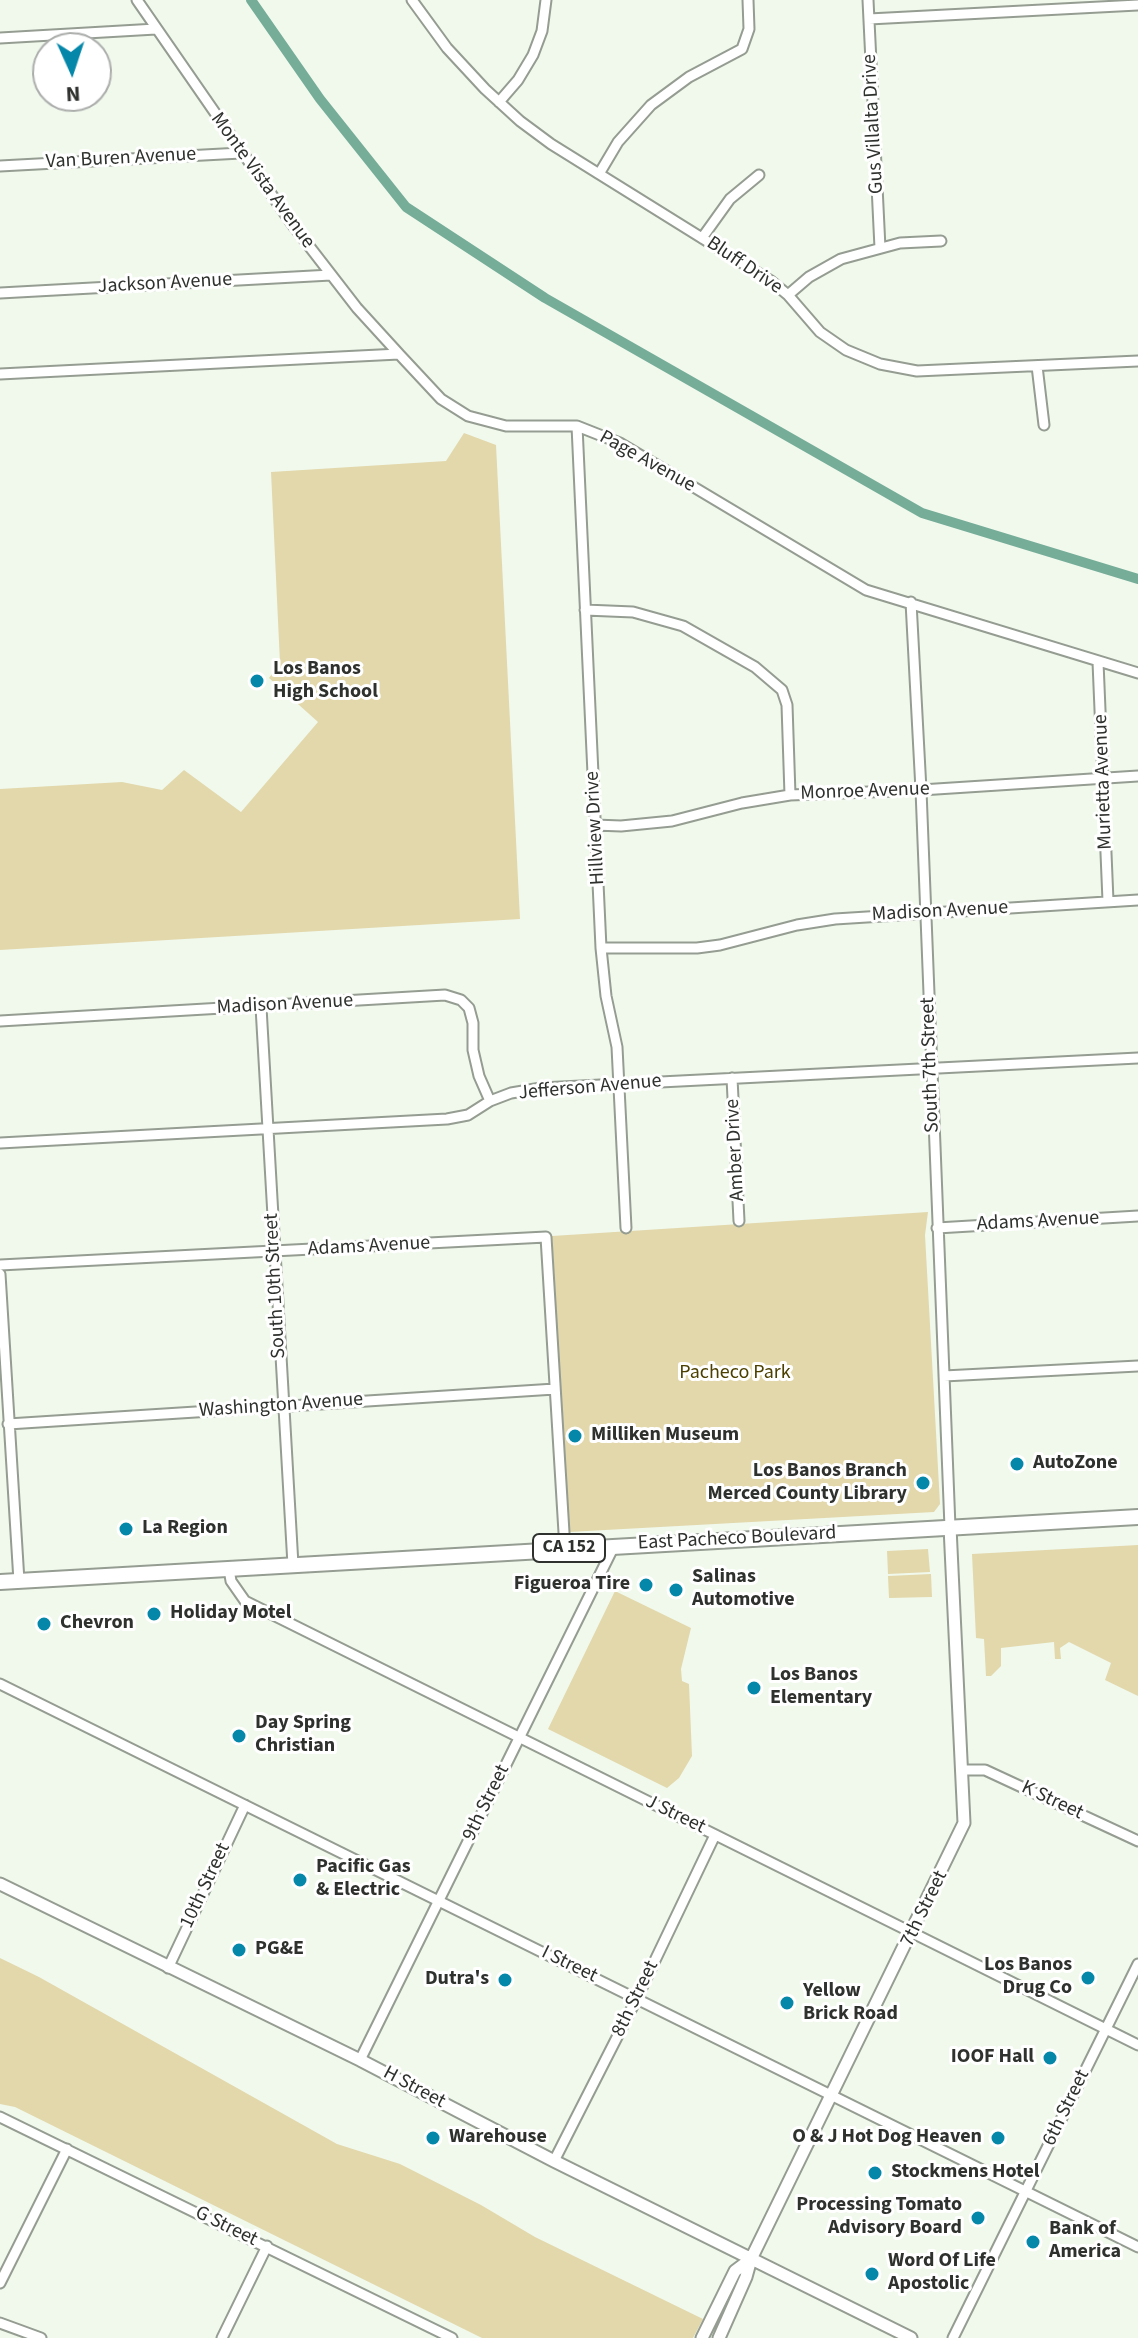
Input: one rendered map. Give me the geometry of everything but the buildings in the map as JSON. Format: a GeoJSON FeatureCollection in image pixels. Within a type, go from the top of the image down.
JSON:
{"type":"FeatureCollection","features":[{"type":"Feature","properties":{"kind":"highway","name":"East Pacheco Boulevard"},"geometry":{"type":"LineString","coordinates":[[0,1582],[1138,1517]]}},
{"type":"Feature","properties":{"kind":"street","name":"Monte Vista Avenue"},"geometry":{"type":"LineString","coordinates":[[137,0],[241,153],[331,275],[399,354]]}},
{"type":"Feature","properties":{"kind":"street","name":"Bluff Drive"},"geometry":{"type":"LineString","coordinates":[[412,0],[447,48],[499,102],[551,144],[771,281],[828,339],[846,350],[897,369],[925,372],[1138,361]]}},
{"type":"Feature","properties":{"kind":"street"},"geometry":{"type":"LineString","coordinates":[[499,102],[518,80],[533,55],[542,31],[546,0]]}},
{"type":"Feature","properties":{"kind":"street"},"geometry":{"type":"LineString","coordinates":[[599,174],[618,142],[651,105],[689,77],[742,49],[749,29],[748,0]]}},
{"type":"Feature","properties":{"kind":"street","name":"Gus Villalta Drive"},"geometry":{"type":"LineString","coordinates":[[868,0],[880,248]]}},
{"type":"Feature","properties":{"kind":"street"},"geometry":{"type":"LineString","coordinates":[[869,19],[1138,5]]}},
{"type":"Feature","properties":{"kind":"street"},"geometry":{"type":"LineString","coordinates":[[0,38],[156,29]]}},
{"type":"Feature","properties":{"kind":"street","name":"Van Buren Avenue"},"geometry":{"type":"LineString","coordinates":[[0,166],[241,153]]}},
{"type":"Feature","properties":{"kind":"street"},"geometry":{"type":"LineString","coordinates":[[702,238],[730,199],[759,175]]}},
{"type":"Feature","properties":{"kind":"street"},"geometry":{"type":"LineString","coordinates":[[788,295],[824,266],[860,252],[900,243],[941,241]]}},
{"type":"Feature","properties":{"kind":"street","name":"Jackson Avenue"},"geometry":{"type":"LineString","coordinates":[[0,293],[331,275]]}},
{"type":"Feature","properties":{"kind":"street"},"geometry":{"type":"LineString","coordinates":[[0,374],[399,354]]}},
{"type":"Feature","properties":{"kind":"street","name":"Page Avenue"},"geometry":{"type":"LineString","coordinates":[[399,354],[441,399],[468,416],[506,426],[577,426],[620,443],[866,590],[1138,673]]}},
{"type":"Feature","properties":{"kind":"street"},"geometry":{"type":"LineString","coordinates":[[1037,366],[1044,425]]}},
{"type":"Feature","properties":{"kind":"street","name":"Hillview Drive"},"geometry":{"type":"LineString","coordinates":[[577,426],[601,948],[606,996],[617,1047],[626,1228]]}},
{"type":"Feature","properties":{"kind":"street","name":"South 7th Street"},"geometry":{"type":"LineString","coordinates":[[911,602],[950,1527]]}},
{"type":"Feature","properties":{"kind":"street"},"geometry":{"type":"LineString","coordinates":[[585,610],[633,612],[683,626],[755,667],[782,690],[787,705],[790,795]]}},
{"type":"Feature","properties":{"kind":"street","name":"Murietta Avenue"},"geometry":{"type":"LineString","coordinates":[[1098,662],[1108,901]]}},
{"type":"Feature","properties":{"kind":"street","name":"Monroe Avenue"},"geometry":{"type":"LineString","coordinates":[[595,825],[672,821],[742,803],[790,795],[1138,776]]}},
{"type":"Feature","properties":{"kind":"street","name":"Madison Avenue"},"geometry":{"type":"LineString","coordinates":[[601,948],[697,948],[835,919],[1138,900]]}},
{"type":"Feature","properties":{"kind":"street","name":"Madison Avenue"},"geometry":{"type":"LineString","coordinates":[[0,1021],[445,995],[461,1000],[469,1008],[473,1023],[473,1050],[479,1076],[490,1101]]}},
{"type":"Feature","properties":{"kind":"street","name":"South 10th Street"},"geometry":{"type":"LineString","coordinates":[[261,1007],[293,1565]]}},
{"type":"Feature","properties":{"kind":"street","name":"Jefferson Avenue"},"geometry":{"type":"LineString","coordinates":[[0,1143],[447,1119],[468,1115],[490,1101],[511,1093],[541,1088],[1138,1058]]}},
{"type":"Feature","properties":{"kind":"street","name":"Amber Drive"},"geometry":{"type":"LineString","coordinates":[[732,1078],[739,1221]]}},
{"type":"Feature","properties":{"kind":"street","name":"Adams Avenue"},"geometry":{"type":"LineString","coordinates":[[937,1228],[1138,1216]]}},
{"type":"Feature","properties":{"kind":"street","name":"Adams Avenue"},"geometry":{"type":"LineString","coordinates":[[0,1265],[546,1237],[555,1389]]}},
{"type":"Feature","properties":{"kind":"street"},"geometry":{"type":"LineString","coordinates":[[0,1274],[19,1581]]}},
{"type":"Feature","properties":{"kind":"street"},"geometry":{"type":"LineString","coordinates":[[944,1376],[1138,1366]]}},
{"type":"Feature","properties":{"kind":"street"},"geometry":{"type":"LineString","coordinates":[[555,1389],[565,1549]]}},
{"type":"Feature","properties":{"kind":"street","name":"Washington Avenue"},"geometry":{"type":"LineString","coordinates":[[8,1424],[555,1389]]}},
{"type":"Feature","properties":{"kind":"street","name":"7th Street"},"geometry":{"type":"LineString","coordinates":[[719,2338],[751,2259],[913,1933],[964,1823],[964,1770],[950,1527]]}},
{"type":"Feature","properties":{"kind":"street","name":"9th Street"},"geometry":{"type":"LineString","coordinates":[[360,2060],[614,1546]]}},
{"type":"Feature","properties":{"kind":"street","name":"J Street"},"geometry":{"type":"LineString","coordinates":[[229,1569],[231,1581],[245,1601],[1138,2045]]}},
{"type":"Feature","properties":{"kind":"street","name":"I Street"},"geometry":{"type":"LineString","coordinates":[[0,1684],[1138,2247]]}},
{"type":"Feature","properties":{"kind":"street","name":"K Street"},"geometry":{"type":"LineString","coordinates":[[964,1770],[985,1770],[1138,1841]]}},
{"type":"Feature","properties":{"kind":"street","name":"10th Street"},"geometry":{"type":"LineString","coordinates":[[168,1968],[245,1805]]}},
{"type":"Feature","properties":{"kind":"street","name":"8th Street"},"geometry":{"type":"LineString","coordinates":[[554,2161],[715,1835]]}},
{"type":"Feature","properties":{"kind":"street","name":"H Street"},"geometry":{"type":"LineString","coordinates":[[0,1884],[360,2060],[554,2161],[911,2338]]}},
{"type":"Feature","properties":{"kind":"street","name":"6th Street"},"geometry":{"type":"LineString","coordinates":[[953,2338],[1138,1964]]}},
{"type":"Feature","properties":{"kind":"street","name":"G Street"},"geometry":{"type":"LineString","coordinates":[[0,2117],[452,2338]]}},
{"type":"Feature","properties":{"kind":"street"},"geometry":{"type":"LineString","coordinates":[[0,2283],[67,2149]]}},
{"type":"Feature","properties":{"kind":"street"},"geometry":{"type":"LineString","coordinates":[[222,2338],[267,2246]]}},
{"type":"Feature","properties":{"kind":"street","name":"7th Street"},"geometry":{"type":"LineString","coordinates":[[702,2338],[735,2271],[751,2259]]}},
{"type":"Feature","properties":{"kind":"street"},"geometry":{"type":"LineString","coordinates":[[0,2323],[41,2338]]}},
{"type":"Feature","properties":{"kind":"green space"},"geometry":{"type":"Polygon","coordinates":[[[464,433],[496,445],[520,919],[0,950],[0,789],[122,782],[162,790],[184,770],[241,812],[318,722],[269,678],[280,663],[271,472],[446,461],[464,433]]]}},
{"type":"Feature","properties":{"kind":"green space","name":"Pacheco Park"},"geometry":{"type":"Polygon","coordinates":[[[928,1212],[925,1235],[940,1504],[934,1512],[569,1532],[552,1236],[928,1212]]]}},
{"type":"Feature","properties":{"kind":"green space"},"geometry":{"type":"Polygon","coordinates":[[[1138,1545],[1138,1696],[1105,1680],[1111,1663],[1069,1642],[1060,1648],[1061,1659],[1055,1659],[1054,1642],[1001,1648],[1001,1666],[991,1676],[986,1676],[984,1639],[976,1638],[972,1554],[1138,1545]]]}},
{"type":"Feature","properties":{"kind":"green space"},"geometry":{"type":"Polygon","coordinates":[[[928,1549],[930,1572],[888,1574],[887,1551],[928,1549]]]}},
{"type":"Feature","properties":{"kind":"green space"},"geometry":{"type":"Polygon","coordinates":[[[931,1574],[932,1597],[889,1598],[888,1576],[931,1574]]]}},
{"type":"Feature","properties":{"kind":"green space"},"geometry":{"type":"Polygon","coordinates":[[[615,1591],[691,1628],[681,1669],[682,1681],[689,1684],[692,1756],[679,1778],[667,1788],[548,1729],[615,1591]]]}},
{"type":"Feature","properties":{"kind":"green space"},"geometry":{"type":"Polygon","coordinates":[[[0,1958],[337,2144],[400,2164],[481,2205],[535,2237],[703,2319],[693,2338],[482,2338],[15,2107],[0,2104],[0,1958]]]}},
{"type":"Feature","properties":{"kind":"waterway"},"geometry":{"type":"LineString","coordinates":[[251,0],[320,99],[406,207],[545,298],[922,513],[1138,579]]}},
{"type":"Feature","properties":{"kind":"waterway"},"geometry":{"type":"LineString","coordinates":[[496,267],[502,272]]}},
{"type":"Feature","properties":{"kind":"place","name":"Los Banos High School"},"geometry":{"type":"Point","coordinates":[257,681]}},
{"type":"Feature","properties":{"kind":"place","name":"Milliken Museum"},"geometry":{"type":"Point","coordinates":[575,1436]}},
{"type":"Feature","properties":{"kind":"place","name":"AutoZone"},"geometry":{"type":"Point","coordinates":[1017,1464]}},
{"type":"Feature","properties":{"kind":"place","name":"Los Banos Branch Merced County Library"},"geometry":{"type":"Point","coordinates":[923,1483]}},
{"type":"Feature","properties":{"kind":"place","name":"La Region"},"geometry":{"type":"Point","coordinates":[126,1529]}},
{"type":"Feature","properties":{"kind":"place","name":"Figueroa Tire"},"geometry":{"type":"Point","coordinates":[646,1585]}},
{"type":"Feature","properties":{"kind":"place","name":"Salinas Automotive"},"geometry":{"type":"Point","coordinates":[676,1590]}},
{"type":"Feature","properties":{"kind":"place","name":"Holiday Motel"},"geometry":{"type":"Point","coordinates":[154,1614]}},
{"type":"Feature","properties":{"kind":"place","name":"Chevron"},"geometry":{"type":"Point","coordinates":[44,1624]}},
{"type":"Feature","properties":{"kind":"place","name":"Los Banos Elementary"},"geometry":{"type":"Point","coordinates":[754,1688]}},
{"type":"Feature","properties":{"kind":"place","name":"Day Spring Christian"},"geometry":{"type":"Point","coordinates":[239,1736]}},
{"type":"Feature","properties":{"kind":"place","name":"Pacific Gas & Electric"},"geometry":{"type":"Point","coordinates":[300,1880]}},
{"type":"Feature","properties":{"kind":"place","name":"PG&E"},"geometry":{"type":"Point","coordinates":[239,1950]}},
{"type":"Feature","properties":{"kind":"place","name":"Los Banos Drug Co"},"geometry":{"type":"Point","coordinates":[1088,1978]}},
{"type":"Feature","properties":{"kind":"place","name":"Dutra's"},"geometry":{"type":"Point","coordinates":[505,1980]}},
{"type":"Feature","properties":{"kind":"place","name":"Yellow Brick Road"},"geometry":{"type":"Point","coordinates":[787,2003]}},
{"type":"Feature","properties":{"kind":"place","name":"IOOF Hall"},"geometry":{"type":"Point","coordinates":[1050,2058]}},
{"type":"Feature","properties":{"kind":"place","name":"Warehouse"},"geometry":{"type":"Point","coordinates":[433,2138]}},
{"type":"Feature","properties":{"kind":"place","name":"O & J Hot Dog Heaven"},"geometry":{"type":"Point","coordinates":[998,2138]}},
{"type":"Feature","properties":{"kind":"place","name":"Stockmens Hotel"},"geometry":{"type":"Point","coordinates":[875,2173]}},
{"type":"Feature","properties":{"kind":"place","name":"Processing Tomato Advisory Board"},"geometry":{"type":"Point","coordinates":[978,2218]}},
{"type":"Feature","properties":{"kind":"place","name":"Bank of America"},"geometry":{"type":"Point","coordinates":[1033,2242]}},
{"type":"Feature","properties":{"kind":"place","name":"Word Of Life Apostolic"},"geometry":{"type":"Point","coordinates":[872,2274]}}]}
